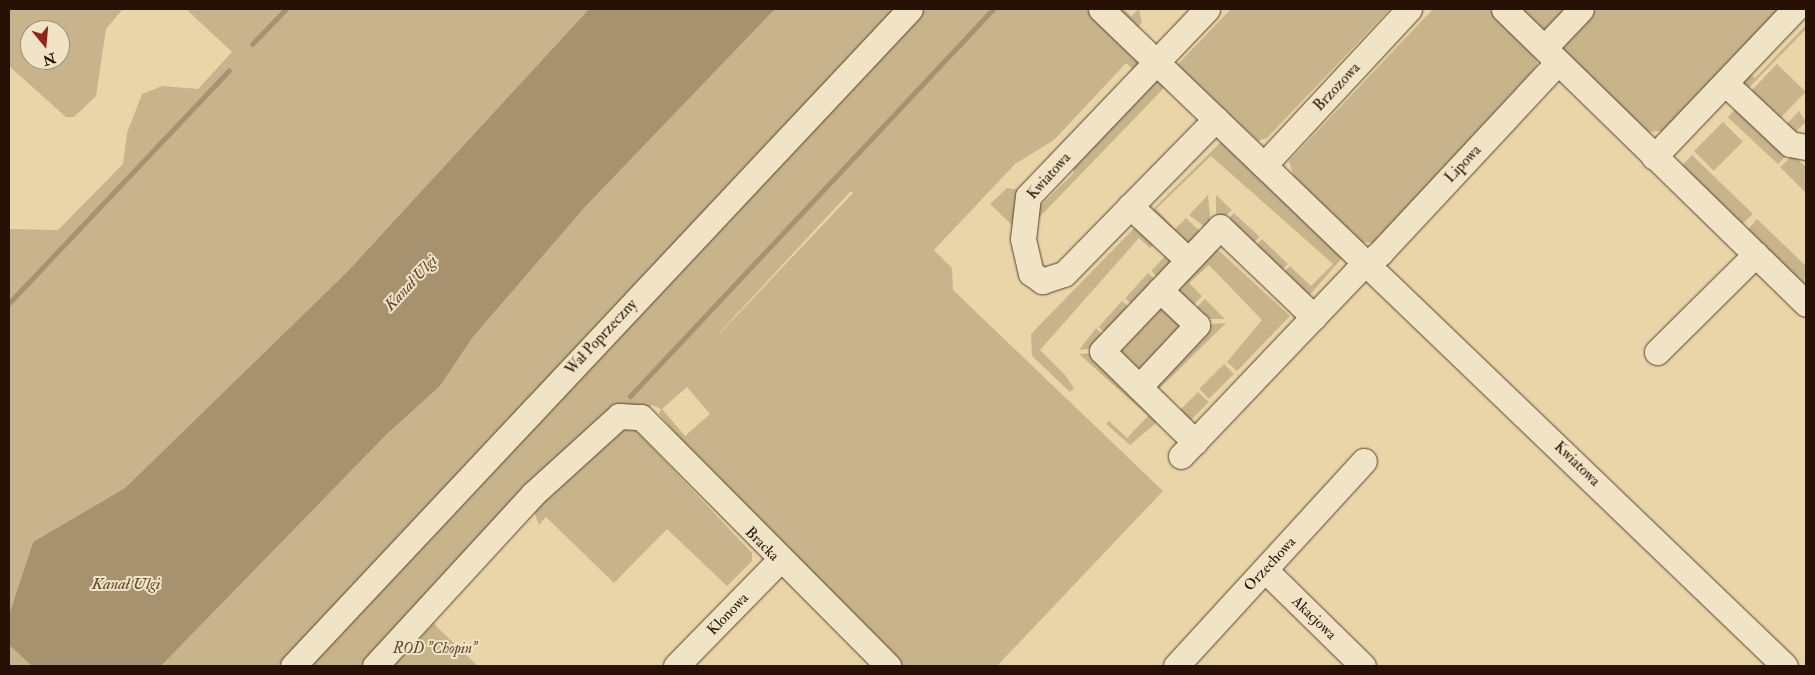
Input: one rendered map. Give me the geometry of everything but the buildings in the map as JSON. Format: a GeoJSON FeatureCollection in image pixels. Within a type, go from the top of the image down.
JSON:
{"type":"FeatureCollection","features":[{"type":"Feature","properties":{"kind":"street","name":"Wał Poprzeczny"},"geometry":{"type":"LineString","coordinates":[[293,666],[910,9]]}},
{"type":"Feature","properties":{"kind":"street"},"geometry":{"type":"LineString","coordinates":[[1101,9],[1157,61],[1207,9]]}},
{"type":"Feature","properties":{"kind":"street","name":"Brzozowa"},"geometry":{"type":"LineString","coordinates":[[1264,165],[1409,9]]}},
{"type":"Feature","properties":{"kind":"street"},"geometry":{"type":"LineString","coordinates":[[1504,9],[1806,304]]}},
{"type":"Feature","properties":{"kind":"street","name":"Lipowa"},"geometry":{"type":"LineString","coordinates":[[1368,263],[1551,56],[1581,9]]}},
{"type":"Feature","properties":{"kind":"street"},"geometry":{"type":"LineString","coordinates":[[1654,157],[1795,9]]}},
{"type":"Feature","properties":{"kind":"street","name":"Kwiatowa"},"geometry":{"type":"LineString","coordinates":[[1216,119],[1058,279],[1042,281],[1031,273],[1023,239],[1028,196],[1157,61],[1785,666]]}},
{"type":"Feature","properties":{"kind":"street"},"geometry":{"type":"LineString","coordinates":[[1725,83],[1790,144],[1806,147]]}},
{"type":"Feature","properties":{"kind":"street"},"geometry":{"type":"LineString","coordinates":[[1130,206],[1188,260]]}},
{"type":"Feature","properties":{"kind":"street"},"geometry":{"type":"LineString","coordinates":[[1314,317],[1220,227],[1102,351],[1138,387],[1188,449],[1368,263]]}},
{"type":"Feature","properties":{"kind":"street"},"geometry":{"type":"LineString","coordinates":[[1657,352],[1756,254]]}},
{"type":"Feature","properties":{"kind":"street"},"geometry":{"type":"LineString","coordinates":[[1138,387],[1197,325],[1160,290]]}},
{"type":"Feature","properties":{"kind":"street","name":"Bracka"},"geometry":{"type":"LineString","coordinates":[[375,666],[533,494],[619,416],[641,417],[779,561],[888,666]]}},
{"type":"Feature","properties":{"kind":"street","name":"Orzechowa"},"geometry":{"type":"LineString","coordinates":[[1176,666],[1364,461]]}},
{"type":"Feature","properties":{"kind":"street","name":"Klonowa"},"geometry":{"type":"LineString","coordinates":[[676,666],[779,561]]}},
{"type":"Feature","properties":{"kind":"street","name":"Akacjowa"},"geometry":{"type":"LineString","coordinates":[[1265,570],[1363,666]]}},
{"type":"Feature","properties":{"kind":"green space"},"geometry":{"type":"Polygon","coordinates":[[[9,9],[123,9],[106,29],[96,96],[74,117],[66,117],[9,66],[9,9]]]}},
{"type":"Feature","properties":{"kind":"green space"},"geometry":{"type":"Polygon","coordinates":[[[186,9],[589,9],[347,272],[125,488],[33,542],[9,615],[9,229],[58,230],[123,164],[127,133],[142,94],[162,86],[198,89],[232,52],[186,9]]]}},
{"type":"Feature","properties":{"kind":"green space"},"geometry":{"type":"Polygon","coordinates":[[[775,9],[1092,9],[1141,55],[1136,72],[1126,63],[1054,140],[1015,164],[934,250],[952,268],[953,290],[1163,491],[997,666],[903,666],[819,588],[684,443],[659,414],[661,409],[652,405],[641,417],[619,416],[375,666],[161,666],[386,435],[440,386],[473,337],[585,207],[775,9]],[[851,191],[720,332],[720,333],[853,193],[851,191]],[[687,387],[662,409],[685,436],[710,414],[687,387]]]}},
{"type":"Feature","properties":{"kind":"green space"},"geometry":{"type":"Polygon","coordinates":[[[1108,9],[1124,9],[1131,16],[1139,9],[1142,22],[1137,29],[1108,9]]]}},
{"type":"Feature","properties":{"kind":"green space"},"geometry":{"type":"Polygon","coordinates":[[[1231,9],[1390,9],[1267,138],[1258,141],[1177,65],[1231,9]]]}},
{"type":"Feature","properties":{"kind":"green space"},"geometry":{"type":"Polygon","coordinates":[[[1433,9],[1489,9],[1537,58],[1537,66],[1375,243],[1361,242],[1294,177],[1289,161],[1433,9]]]}},
{"type":"Feature","properties":{"kind":"green space"},"geometry":{"type":"Polygon","coordinates":[[[1520,9],[1568,9],[1546,32],[1520,9]]]}},
{"type":"Feature","properties":{"kind":"green space"},"geometry":{"type":"Polygon","coordinates":[[[1597,9],[1782,9],[1663,131],[1645,132],[1558,51],[1597,9]]]}},
{"type":"Feature","properties":{"kind":"green space"},"geometry":{"type":"Polygon","coordinates":[[[1806,25],[1806,29],[1744,93],[1740,83],[1747,71],[1755,78],[1806,25]]]}},
{"type":"Feature","properties":{"kind":"green space"},"geometry":{"type":"Polygon","coordinates":[[[1777,64],[1806,92],[1775,123],[1746,96],[1777,64]]]}},
{"type":"Feature","properties":{"kind":"green space"},"geometry":{"type":"Polygon","coordinates":[[[1154,76],[1164,87],[1162,90],[1028,229],[1033,199],[1040,206],[1074,173],[1072,164],[1154,76]]]}},
{"type":"Feature","properties":{"kind":"green space"},"geometry":{"type":"Polygon","coordinates":[[[1740,104],[1790,151],[1778,164],[1728,117],[1740,104]]]}},
{"type":"Feature","properties":{"kind":"green space"},"geometry":{"type":"Polygon","coordinates":[[[1799,111],[1806,122],[1790,137],[1782,129],[1799,111]]]}},
{"type":"Feature","properties":{"kind":"green space"},"geometry":{"type":"Polygon","coordinates":[[[1723,122],[1743,142],[1714,171],[1694,151],[1723,122]]]}},
{"type":"Feature","properties":{"kind":"green space"},"geometry":{"type":"Polygon","coordinates":[[[1221,142],[1343,257],[1307,298],[1280,275],[1290,266],[1311,286],[1333,264],[1211,156],[1156,209],[1175,229],[1186,218],[1205,236],[1193,248],[1147,215],[1221,142]]]}},
{"type":"Feature","properties":{"kind":"green space"},"geometry":{"type":"Polygon","coordinates":[[[1692,155],[1753,214],[1737,229],[1679,169],[1692,155]]]}},
{"type":"Feature","properties":{"kind":"green space"},"geometry":{"type":"Polygon","coordinates":[[[1793,155],[1806,167],[1806,193],[1780,167],[1793,155]]]}},
{"type":"Feature","properties":{"kind":"green space"},"geometry":{"type":"Polygon","coordinates":[[[1007,188],[1022,190],[1014,227],[990,204],[1007,188]]]}},
{"type":"Feature","properties":{"kind":"green space"},"geometry":{"type":"Polygon","coordinates":[[[1208,195],[1211,228],[1209,230],[1189,215],[1208,195]]]}},
{"type":"Feature","properties":{"kind":"green space"},"geometry":{"type":"Polygon","coordinates":[[[1216,195],[1232,210],[1221,220],[1216,214],[1216,195]]]}},
{"type":"Feature","properties":{"kind":"green space"},"geometry":{"type":"Polygon","coordinates":[[[1234,213],[1260,237],[1251,246],[1225,223],[1234,213]]]}},
{"type":"Feature","properties":{"kind":"green space"},"geometry":{"type":"Polygon","coordinates":[[[1757,219],[1806,266],[1804,283],[1743,235],[1757,219]]]}},
{"type":"Feature","properties":{"kind":"green space"},"geometry":{"type":"Polygon","coordinates":[[[1141,221],[1179,256],[1162,280],[1151,271],[1166,255],[1155,244],[1150,248],[1139,238],[1040,350],[1065,375],[1074,388],[1070,392],[1032,356],[1031,334],[1141,221]]]}},
{"type":"Feature","properties":{"kind":"green space"},"geometry":{"type":"Polygon","coordinates":[[[1262,239],[1288,264],[1279,273],[1253,248],[1262,239]]]}},
{"type":"Feature","properties":{"kind":"green space"},"geometry":{"type":"Polygon","coordinates":[[[1215,247],[1290,316],[1237,371],[1227,362],[1262,320],[1209,265],[1189,283],[1202,296],[1188,311],[1170,293],[1215,247]]]}},
{"type":"Feature","properties":{"kind":"green space"},"geometry":{"type":"Polygon","coordinates":[[[1148,273],[1159,283],[1136,308],[1125,298],[1148,273]]]}},
{"type":"Feature","properties":{"kind":"green space"},"geometry":{"type":"Polygon","coordinates":[[[1165,298],[1191,325],[1139,379],[1119,358],[1119,346],[1165,298]]]}},
{"type":"Feature","properties":{"kind":"green space"},"geometry":{"type":"Polygon","coordinates":[[[1205,299],[1225,319],[1202,319],[1191,313],[1205,299]]]}},
{"type":"Feature","properties":{"kind":"green space"},"geometry":{"type":"Polygon","coordinates":[[[1122,301],[1132,310],[1108,336],[1099,327],[1122,301]]]}},
{"type":"Feature","properties":{"kind":"green space"},"geometry":{"type":"Polygon","coordinates":[[[1226,323],[1157,391],[1179,411],[1198,392],[1209,402],[1185,426],[1147,389],[1202,325],[1226,323]]]}},
{"type":"Feature","properties":{"kind":"green space"},"geometry":{"type":"Polygon","coordinates":[[[1096,328],[1106,338],[1096,348],[1079,350],[1096,328]]]}},
{"type":"Feature","properties":{"kind":"green space"},"geometry":{"type":"Polygon","coordinates":[[[1093,353],[1162,418],[1130,445],[1106,424],[1109,421],[1127,438],[1148,416],[1079,354],[1093,353]]]}},
{"type":"Feature","properties":{"kind":"green space"},"geometry":{"type":"Polygon","coordinates":[[[1224,364],[1234,374],[1209,399],[1199,389],[1224,364]]]}},
{"type":"Feature","properties":{"kind":"green space"},"geometry":{"type":"Polygon","coordinates":[[[627,421],[752,553],[752,561],[727,586],[667,529],[614,583],[546,517],[539,525],[531,504],[627,421]]]}},
{"type":"Feature","properties":{"kind":"green space","name":"ROD \"Chopin\""},"geometry":{"type":"Polygon","coordinates":[[[434,623],[439,629],[478,666],[394,666],[434,623]]]}},
{"type":"Feature","properties":{"kind":"green space"},"geometry":{"type":"Polygon","coordinates":[[[9,645],[32,666],[9,666],[9,645]]]}},
{"type":"Feature","properties":{"kind":"water","name":"Kanał Ulgi"},"geometry":{"type":"Polygon","coordinates":[[[589,9],[775,9],[585,207],[473,337],[440,386],[386,435],[161,666],[32,666],[9,645],[9,615],[33,542],[125,488],[347,272],[589,9]]]}},
{"type":"Feature","properties":{"kind":"waterway"},"geometry":{"type":"LineString","coordinates":[[252,44],[286,9]]}},
{"type":"Feature","properties":{"kind":"waterway"},"geometry":{"type":"LineString","coordinates":[[630,396],[993,9]]}},
{"type":"Feature","properties":{"kind":"waterway"},"geometry":{"type":"LineString","coordinates":[[9,303],[229,70]]}}]}
